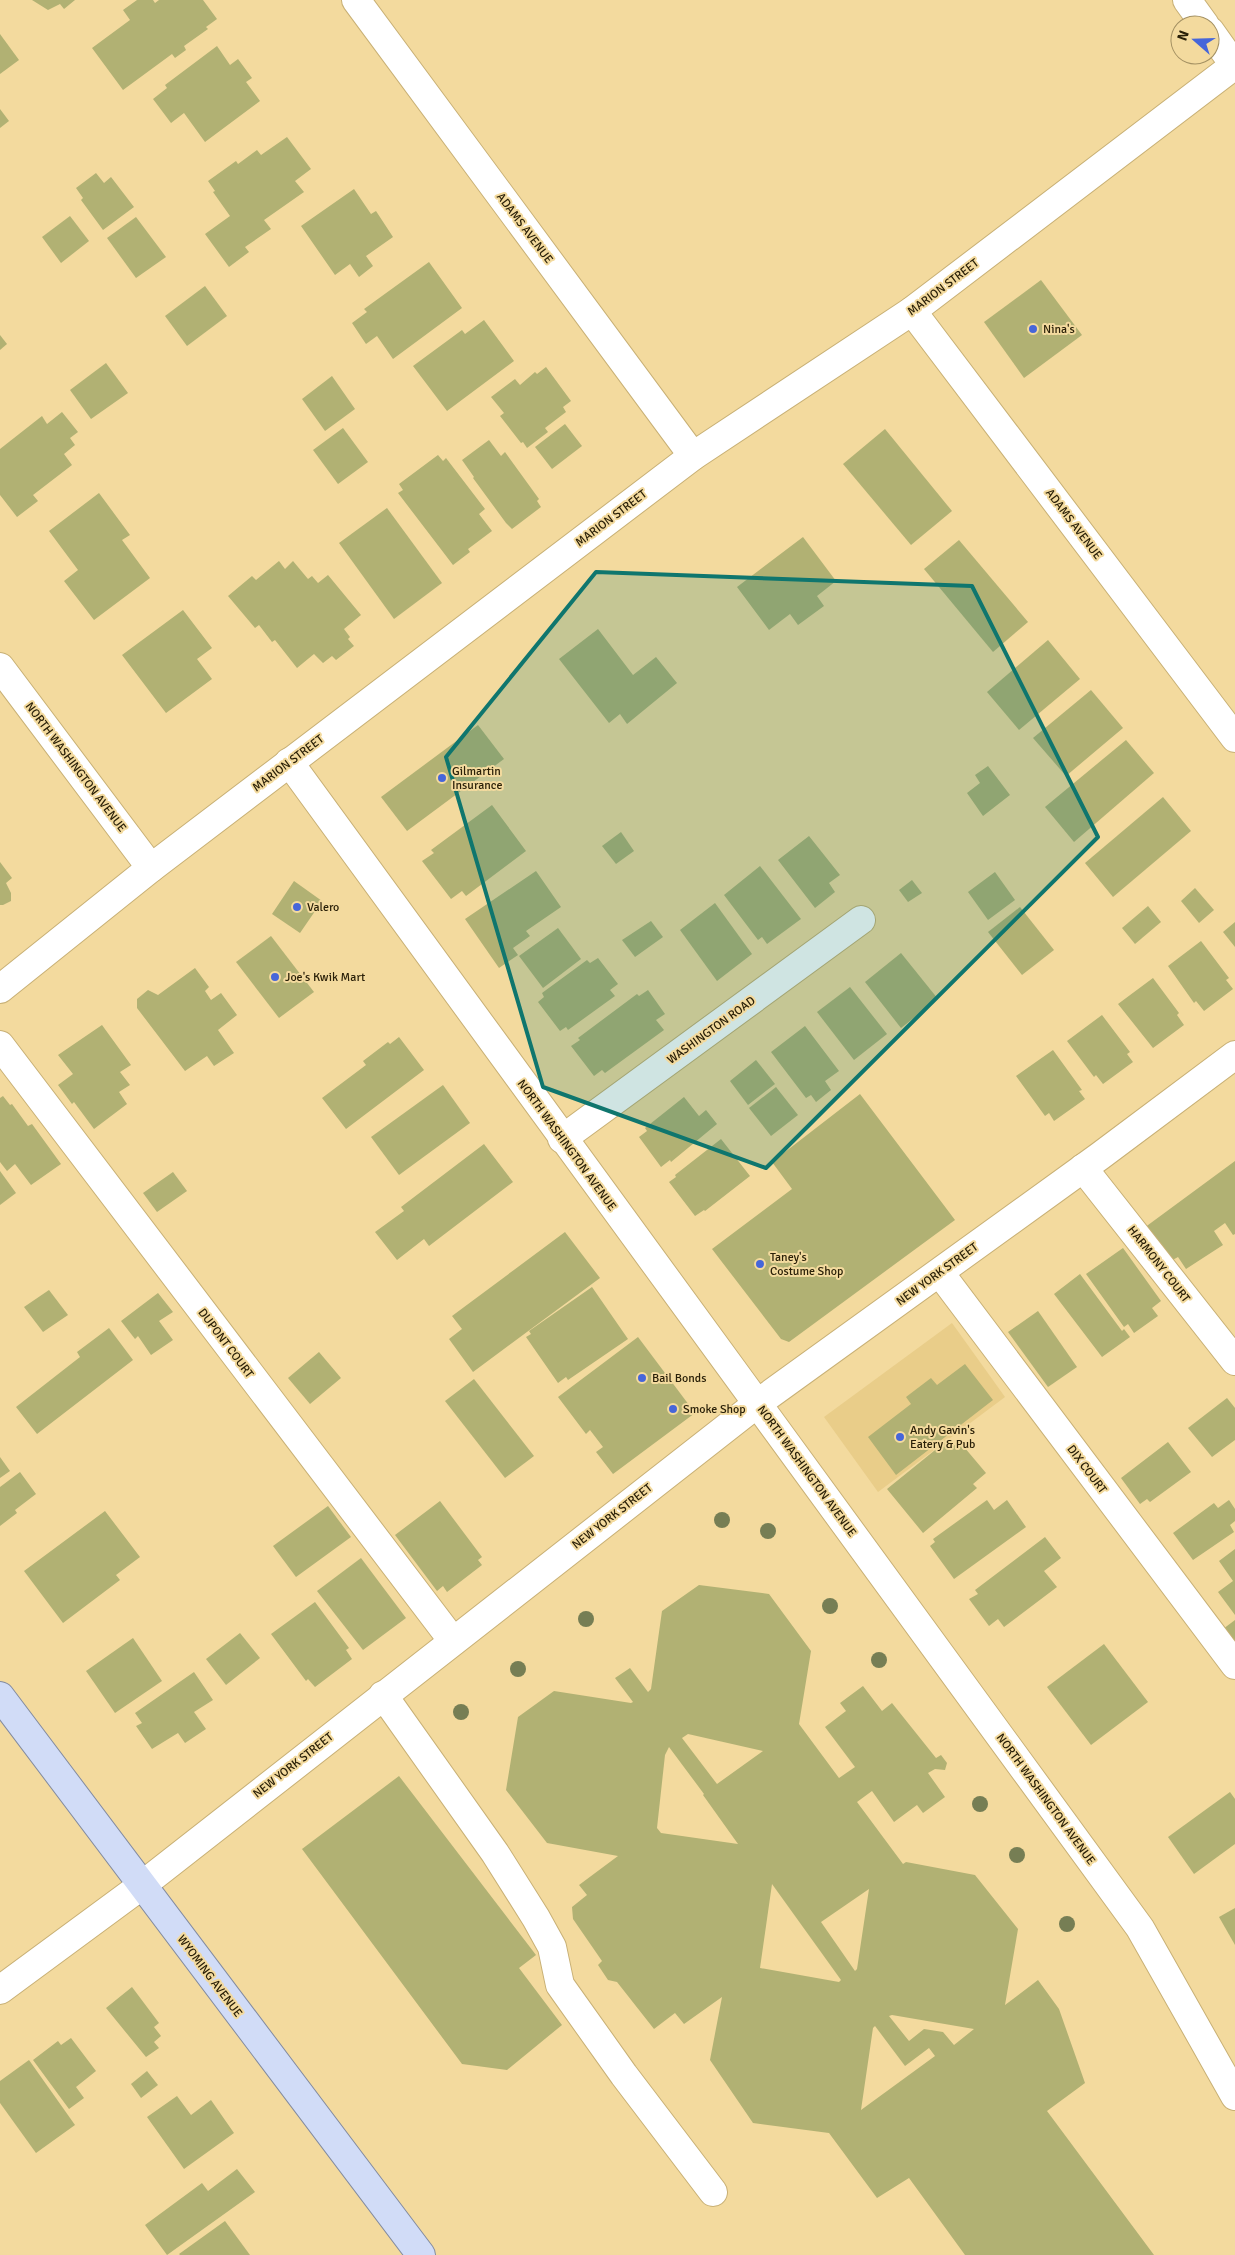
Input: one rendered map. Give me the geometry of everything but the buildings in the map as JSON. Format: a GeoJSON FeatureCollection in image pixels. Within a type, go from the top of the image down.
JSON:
{"type":"FeatureCollection","features":[{"type":"Feature","properties":{"kind":"main road","name":"WYOMING AVENUE"},"geometry":{"type":"LineString","coordinates":[[0,1696],[141,1886],[421,2255]]}},
{"type":"Feature","properties":{"kind":"street","name":"ADAMS AVENUE"},"geometry":{"type":"LineString","coordinates":[[356,0],[693,456]]}},
{"type":"Feature","properties":{"kind":"street"},"geometry":{"type":"LineString","coordinates":[[1187,0],[1198,15]]}},
{"type":"Feature","properties":{"kind":"street"},"geometry":{"type":"LineString","coordinates":[[1220,46],[1235,66]]}},
{"type":"Feature","properties":{"kind":"street","name":"MARION STREET"},"geometry":{"type":"LineString","coordinates":[[0,989],[289,762],[693,456],[912,310],[1235,66]]}},
{"type":"Feature","properties":{"kind":"street","name":"ADAMS AVENUE"},"geometry":{"type":"LineString","coordinates":[[912,310],[1235,738]]}},
{"type":"Feature","properties":{"kind":"street","name":"NORTH WASHINGTON AVENUE"},"geometry":{"type":"LineString","coordinates":[[0,667],[152,868]]}},
{"type":"Feature","properties":{"kind":"street","name":"NORTH WASHINGTON AVENUE"},"geometry":{"type":"LineString","coordinates":[[289,762],[562,1139],[758,1403],[1140,1928],[1235,2096]]}},
{"type":"Feature","properties":{"kind":"street","name":"WASHINGTON ROAD"},"geometry":{"type":"LineString","coordinates":[[562,1139],[861,920]]}},
{"type":"Feature","properties":{"kind":"street","name":"DUPONT COURT"},"geometry":{"type":"LineString","coordinates":[[0,1045],[452,1640]]}},
{"type":"Feature","properties":{"kind":"street","name":"NEW YORK STREET"},"geometry":{"type":"LineString","coordinates":[[0,1990],[141,1886],[452,1640],[758,1403],[940,1273],[1235,1055]]}},
{"type":"Feature","properties":{"kind":"street","name":"HARMONY COURT"},"geometry":{"type":"LineString","coordinates":[[1083,1168],[1235,1361]]}},
{"type":"Feature","properties":{"kind":"street","name":"DIX COURT"},"geometry":{"type":"LineString","coordinates":[[940,1273],[1235,1665]]}},
{"type":"Feature","properties":{"kind":"street"},"geometry":{"type":"LineString","coordinates":[[383,1695],[495,1853],[536,1918],[552,1947],[560,1985],[624,2075],[713,2192]]}},
{"type":"Feature","properties":{"kind":"highlighted area"},"geometry":{"type":"Polygon","coordinates":[[[596,572],[972,586],[1098,837],[766,1168],[543,1087],[446,757],[596,572]]]}},
{"type":"Feature","properties":{"kind":"shaded area"},"geometry":{"type":"Polygon","coordinates":[[[952,1323],[1005,1397],[878,1492],[824,1417],[952,1323]]]}},
{"type":"Feature","properties":{"kind":"place","name":"Nina's"},"geometry":{"type":"Point","coordinates":[1033,329]}},
{"type":"Feature","properties":{"kind":"place","name":"Gilmartin Insurance"},"geometry":{"type":"Point","coordinates":[442,778]}},
{"type":"Feature","properties":{"kind":"place","name":"Valero"},"geometry":{"type":"Point","coordinates":[297,907]}},
{"type":"Feature","properties":{"kind":"place","name":"Joe's Kwik Mart"},"geometry":{"type":"Point","coordinates":[275,977]}},
{"type":"Feature","properties":{"kind":"place","name":"Taney's Costume Shop"},"geometry":{"type":"Point","coordinates":[760,1264]}},
{"type":"Feature","properties":{"kind":"place","name":"Bail Bonds"},"geometry":{"type":"Point","coordinates":[642,1378]}},
{"type":"Feature","properties":{"kind":"place","name":"Smoke Shop"},"geometry":{"type":"Point","coordinates":[673,1409]}},
{"type":"Feature","properties":{"kind":"place","name":"Andy Gavin's Eatery & Pub"},"geometry":{"type":"Point","coordinates":[900,1437]}}]}
